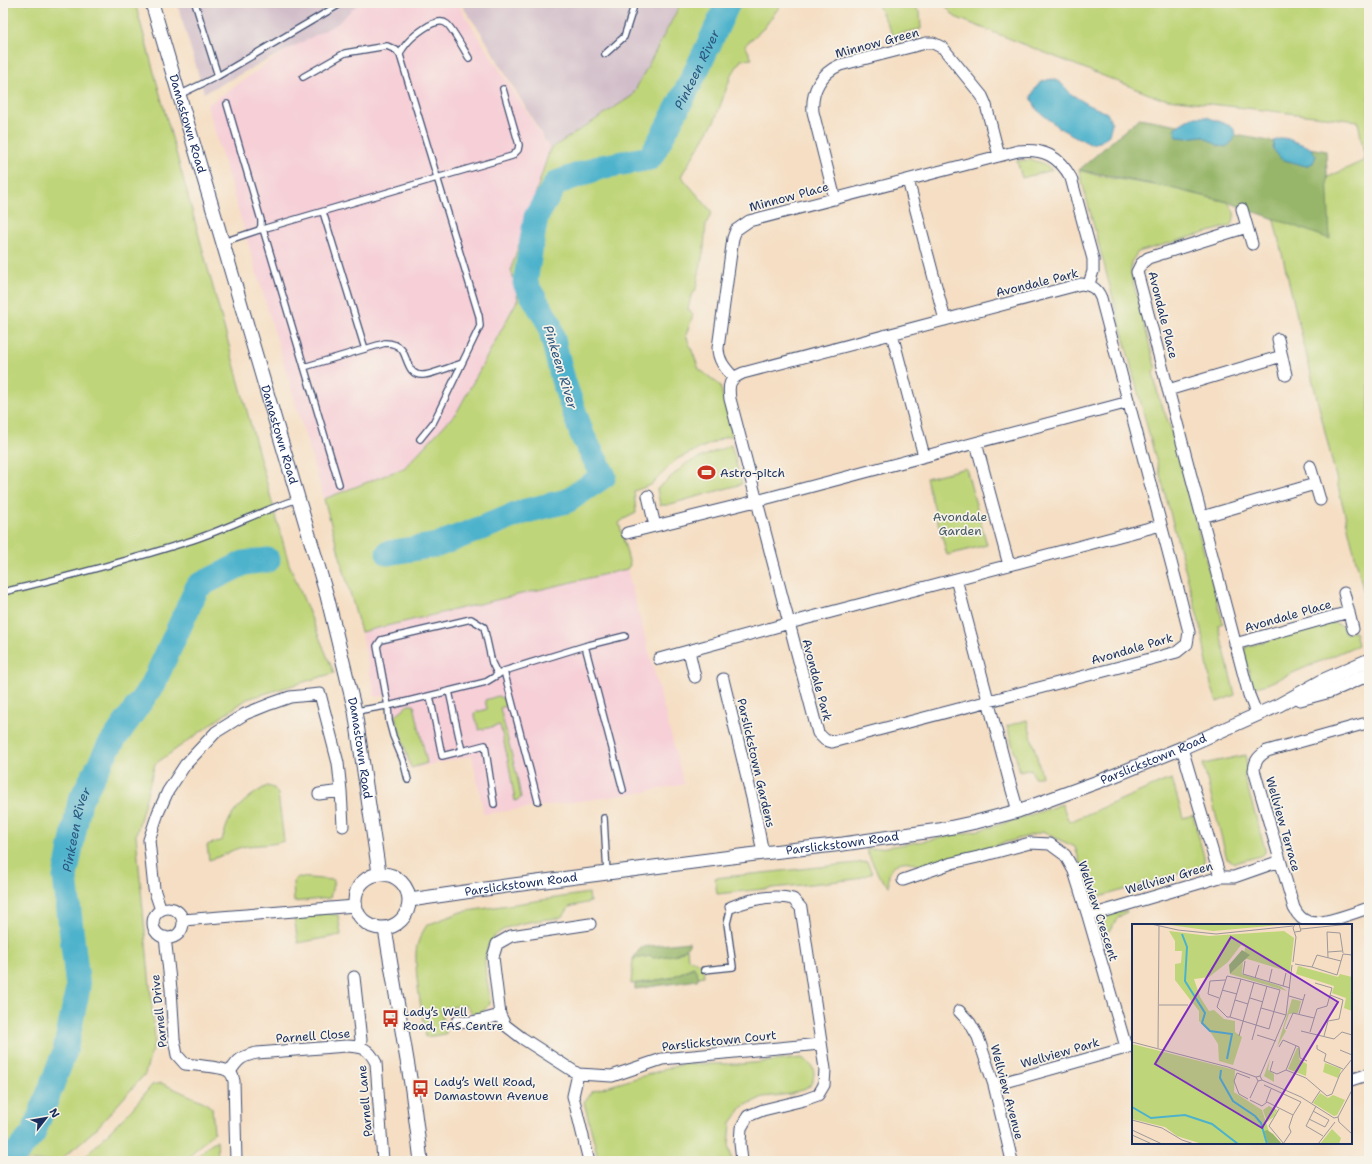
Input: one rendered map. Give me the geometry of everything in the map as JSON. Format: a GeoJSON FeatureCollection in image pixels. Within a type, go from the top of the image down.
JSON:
{"type":"FeatureCollection","features":[{"type":"Feature","properties":{"kind":"street","name":"Damastown Road"},"geometry":{"type":"LineString","coordinates":[[152,3],[327,596],[355,712],[379,873]]}},
{"type":"Feature","properties":{"kind":"street","name":"Minnow Green"},"geometry":{"type":"LineString","coordinates":[[835,199],[813,112],[813,96],[820,81],[833,68],[840,65],[926,42],[943,48],[982,96],[986,105],[999,156]]}},
{"type":"Feature","properties":{"kind":"street","name":"Minnow Place"},"geometry":{"type":"LineString","coordinates":[[734,378],[721,362],[718,354],[718,348],[733,238],[736,230],[749,221],[999,156],[1029,150],[1043,152],[1055,158],[1065,168],[1071,178],[1093,260],[1093,271],[1089,284]]}},
{"type":"Feature","properties":{"kind":"street"},"geometry":{"type":"LineString","coordinates":[[908,180],[945,320]]}},
{"type":"Feature","properties":{"kind":"street"},"geometry":{"type":"LineString","coordinates":[[1242,209],[1252,244]]}},
{"type":"Feature","properties":{"kind":"street","name":"Avondale Place"},"geometry":{"type":"LineString","coordinates":[[1247,227],[1148,258],[1141,264],[1138,272],[1248,695],[1257,715]]}},
{"type":"Feature","properties":{"kind":"street","name":"Avondale Park"},"geometry":{"type":"LineString","coordinates":[[1081,284],[1089,284],[1099,292],[1189,632],[1187,644],[1177,652],[832,742],[826,740],[818,733],[730,399],[729,385],[734,378],[743,373],[945,320],[1081,284]]}},
{"type":"Feature","properties":{"kind":"street"},"geometry":{"type":"LineString","coordinates":[[892,334],[924,456]]}},
{"type":"Feature","properties":{"kind":"street"},"geometry":{"type":"LineString","coordinates":[[1278,339],[1286,375]]}},
{"type":"Feature","properties":{"kind":"street"},"geometry":{"type":"LineString","coordinates":[[1168,390],[1282,356]]}},
{"type":"Feature","properties":{"kind":"street"},"geometry":{"type":"LineString","coordinates":[[627,533],[976,443],[1128,402]]}},
{"type":"Feature","properties":{"kind":"street"},"geometry":{"type":"LineString","coordinates":[[976,443],[1008,565]]}},
{"type":"Feature","properties":{"kind":"street"},"geometry":{"type":"LineString","coordinates":[[1310,466],[1320,500]]}},
{"type":"Feature","properties":{"kind":"street"},"geometry":{"type":"LineString","coordinates":[[1202,517],[1315,484]]}},
{"type":"Feature","properties":{"kind":"street"},"geometry":{"type":"LineString","coordinates":[[648,496],[655,526]]}},
{"type":"Feature","properties":{"kind":"street"},"geometry":{"type":"LineString","coordinates":[[659,659],[789,623],[1161,525]]}},
{"type":"Feature","properties":{"kind":"street"},"geometry":{"type":"LineString","coordinates":[[956,579],[1018,811]]}},
{"type":"Feature","properties":{"kind":"street"},"geometry":{"type":"LineString","coordinates":[[1344,593],[1353,629]]}},
{"type":"Feature","properties":{"kind":"street","name":"Avondale Place"},"geometry":{"type":"LineString","coordinates":[[1235,644],[1349,612]]}},
{"type":"Feature","properties":{"kind":"street"},"geometry":{"type":"LineString","coordinates":[[689,651],[695,677]]}},
{"type":"Feature","properties":{"kind":"street"},"geometry":{"type":"LineString","coordinates":[[1279,705],[1324,680],[1369,660]]}},
{"type":"Feature","properties":{"kind":"street"},"geometry":{"type":"LineString","coordinates":[[1279,705],[1330,691],[1369,674]]}},
{"type":"Feature","properties":{"kind":"street","name":"Parslickstown Gardens"},"geometry":{"type":"LineString","coordinates":[[723,678],[753,802],[763,853]]}},
{"type":"Feature","properties":{"kind":"street"},"geometry":{"type":"LineString","coordinates":[[161,910],[154,889],[149,840],[158,813],[168,791],[197,750],[216,732],[245,714],[290,698],[320,694],[338,763],[341,791],[342,826]]}},
{"type":"Feature","properties":{"kind":"street","name":"Parslickstown Road"},"geometry":{"type":"LineString","coordinates":[[410,900],[506,886],[843,844],[939,830],[1018,811],[1103,780],[1146,761],[1182,748],[1279,705]]}},
{"type":"Feature","properties":{"kind":"street","name":"Wellview Terrace"},"geometry":{"type":"LineString","coordinates":[[1369,724],[1363,724],[1267,751],[1259,756],[1255,762],[1254,770],[1294,908],[1299,916],[1308,922],[1318,923],[1369,908]]}},
{"type":"Feature","properties":{"kind":"street"},"geometry":{"type":"LineString","coordinates":[[1182,748],[1220,877]]}},
{"type":"Feature","properties":{"kind":"street"},"geometry":{"type":"LineString","coordinates":[[318,794],[341,791]]}},
{"type":"Feature","properties":{"kind":"street","name":"Wellview Crescent"},"geometry":{"type":"LineString","coordinates":[[903,880],[952,863],[1030,843],[1050,844],[1066,857],[1074,871],[1130,1046]]}},
{"type":"Feature","properties":{"kind":"street","name":"Wellview Green"},"geometry":{"type":"LineString","coordinates":[[1088,916],[1220,877],[1234,876],[1280,861]]}},
{"type":"Feature","properties":{"kind":"street"},"geometry":{"type":"LineString","coordinates":[[379,873],[390,874],[400,880],[407,889],[410,900],[408,911],[403,919],[395,926],[375,928],[366,923],[358,915],[355,906],[355,894],[360,884],[368,877],[379,873]]}},
{"type":"Feature","properties":{"kind":"street"},"geometry":{"type":"LineString","coordinates":[[731,907],[751,900],[781,896],[793,898],[801,908],[825,1070],[824,1085],[818,1094],[804,1100],[762,1110],[748,1116],[741,1128],[740,1143],[742,1161]]}},
{"type":"Feature","properties":{"kind":"street"},"geometry":{"type":"LineString","coordinates":[[183,920],[355,906]]}},
{"type":"Feature","properties":{"kind":"street"},"geometry":{"type":"LineString","coordinates":[[165,908],[174,909],[182,916],[183,920],[181,930],[178,934],[165,937],[157,932],[154,922],[157,913],[161,910],[165,908]]}},
{"type":"Feature","properties":{"kind":"street"},"geometry":{"type":"LineString","coordinates":[[457,1022],[475,1022],[500,1015],[493,957],[497,944],[511,936],[590,924]]}},
{"type":"Feature","properties":{"kind":"street"},"geometry":{"type":"LineString","coordinates":[[385,928],[414,1103],[421,1161]]}},
{"type":"Feature","properties":{"kind":"street","name":"Parnell Drive"},"geometry":{"type":"LineString","coordinates":[[165,937],[171,989],[174,1039],[177,1055],[185,1064],[204,1067],[220,1067],[230,1072]]}},
{"type":"Feature","properties":{"kind":"street","name":"Parnell Close"},"geometry":{"type":"LineString","coordinates":[[230,1072],[239,1059],[251,1054],[346,1046],[360,1047],[361,1040],[354,976]]}},
{"type":"Feature","properties":{"kind":"street","name":"Wellview Avenue"},"geometry":{"type":"LineString","coordinates":[[959,1011],[970,1023],[978,1037],[994,1085],[1012,1161]]}},
{"type":"Feature","properties":{"kind":"street","name":"Parslickstown Court"},"geometry":{"type":"LineString","coordinates":[[500,1015],[505,1025],[522,1038],[578,1074],[612,1076],[662,1059],[820,1044]]}},
{"type":"Feature","properties":{"kind":"street","name":"Wellview Park"},"geometry":{"type":"LineString","coordinates":[[994,1085],[1130,1046]]}},
{"type":"Feature","properties":{"kind":"street","name":"Parnell Lane"},"geometry":{"type":"LineString","coordinates":[[360,1047],[372,1054],[376,1062],[383,1161]]}},
{"type":"Feature","properties":{"kind":"street"},"geometry":{"type":"LineString","coordinates":[[230,1072],[234,1081],[236,1161]]}},
{"type":"Feature","properties":{"kind":"street"},"geometry":{"type":"LineString","coordinates":[[578,1074],[573,1096],[589,1161]]}},
{"type":"Feature","properties":{"kind":"street"},"geometry":{"type":"LineString","coordinates":[[1352,1080],[1369,1074]]}},
{"type":"Feature","properties":{"kind":"lane"},"geometry":{"type":"LineString","coordinates":[[195,3],[218,76]]}},
{"type":"Feature","properties":{"kind":"lane"},"geometry":{"type":"LineString","coordinates":[[179,95],[218,76],[342,3]]}},
{"type":"Feature","properties":{"kind":"lane"},"geometry":{"type":"LineString","coordinates":[[605,54],[624,37],[633,9],[633,3]]}},
{"type":"Feature","properties":{"kind":"lane"},"geometry":{"type":"LineString","coordinates":[[400,55],[410,38],[434,22],[440,21],[447,24],[469,58]]}},
{"type":"Feature","properties":{"kind":"lane"},"geometry":{"type":"LineString","coordinates":[[303,77],[345,53],[387,46],[396,50],[400,55],[479,316],[480,326],[433,423],[420,439]]}},
{"type":"Feature","properties":{"kind":"lane"},"geometry":{"type":"LineString","coordinates":[[222,242],[512,156],[518,150],[519,145],[503,89]]}},
{"type":"Feature","properties":{"kind":"lane"},"geometry":{"type":"LineString","coordinates":[[227,104],[261,220],[261,230],[339,484]]}},
{"type":"Feature","properties":{"kind":"lane"},"geometry":{"type":"LineString","coordinates":[[323,212],[365,349]]}},
{"type":"Feature","properties":{"kind":"lane"},"geometry":{"type":"LineString","coordinates":[[304,367],[385,343],[393,344],[402,350],[410,369],[415,374],[423,375],[462,363]]}},
{"type":"Feature","properties":{"kind":"lane"},"geometry":{"type":"LineString","coordinates":[[3,592],[158,551],[195,539],[277,505],[298,499]]}},
{"type":"Feature","properties":{"kind":"lane"},"geometry":{"type":"LineString","coordinates":[[408,780],[403,760],[393,736],[389,721],[388,706],[377,646],[381,640],[470,619],[484,627],[492,663],[498,675]]}},
{"type":"Feature","properties":{"kind":"lane"},"geometry":{"type":"LineString","coordinates":[[355,712],[388,706],[486,682],[504,671],[585,646],[625,636]]}},
{"type":"Feature","properties":{"kind":"lane"},"geometry":{"type":"LineString","coordinates":[[585,646],[623,790]]}},
{"type":"Feature","properties":{"kind":"lane"},"geometry":{"type":"LineString","coordinates":[[504,671],[538,801]]}},
{"type":"Feature","properties":{"kind":"lane"},"geometry":{"type":"LineString","coordinates":[[449,691],[462,751]]}},
{"type":"Feature","properties":{"kind":"lane"},"geometry":{"type":"LineString","coordinates":[[430,696],[442,756],[485,745],[494,804]]}},
{"type":"Feature","properties":{"kind":"lane"},"geometry":{"type":"LineString","coordinates":[[604,818],[607,874]]}},
{"type":"Feature","properties":{"kind":"lane"},"geometry":{"type":"LineString","coordinates":[[704,970],[732,967],[727,923],[731,907]]}},
{"type":"Feature","properties":{"kind":"shaded area"},"geometry":{"type":"Polygon","coordinates":[[[177,3],[359,3],[337,24],[204,93],[177,3]]]}},
{"type":"Feature","properties":{"kind":"shaded area"},"geometry":{"type":"Polygon","coordinates":[[[355,3],[457,3],[550,149],[511,269],[518,299],[451,422],[404,468],[324,499],[207,105],[355,3]]]}},
{"type":"Feature","properties":{"kind":"shaded area"},"geometry":{"type":"Polygon","coordinates":[[[460,3],[680,3],[632,96],[550,149],[482,34],[460,3]]]}},
{"type":"Feature","properties":{"kind":"shaded area"},"geometry":{"type":"Polygon","coordinates":[[[627,569],[684,784],[640,793],[484,814],[472,756],[410,769],[394,725],[390,695],[375,697],[361,632],[627,569]]]}},
{"type":"Feature","properties":{"kind":"green space"},"geometry":{"type":"Polygon","coordinates":[[[3,3],[135,3],[289,564],[334,673],[247,699],[155,764],[136,835],[155,1040],[145,1074],[96,1129],[59,1161],[3,1161],[3,3]]]}},
{"type":"Feature","properties":{"kind":"green space"},"geometry":{"type":"Polygon","coordinates":[[[681,3],[782,3],[764,28],[745,45],[752,59],[741,60],[731,76],[715,120],[681,176],[712,212],[706,224],[704,248],[696,289],[691,297],[688,309],[693,315],[686,335],[699,369],[720,385],[732,433],[731,436],[725,437],[677,459],[651,485],[634,491],[636,513],[619,523],[630,565],[627,569],[361,632],[324,499],[404,468],[457,412],[518,299],[511,269],[550,149],[632,96],[681,3]]]}},
{"type":"Feature","properties":{"kind":"green space"},"geometry":{"type":"Polygon","coordinates":[[[877,3],[911,3],[920,13],[921,29],[893,35],[877,3]]]}},
{"type":"Feature","properties":{"kind":"green space"},"geometry":{"type":"Polygon","coordinates":[[[943,3],[1369,3],[1369,614],[1270,204],[1365,160],[1358,121],[1159,98],[955,17],[943,3]]]}},
{"type":"Feature","properties":{"kind":"green space"},"geometry":{"type":"Polygon","coordinates":[[[1139,118],[1326,151],[1330,239],[1228,202],[1171,188],[1079,170],[1139,118]]]}},
{"type":"Feature","properties":{"kind":"green space"},"geometry":{"type":"Polygon","coordinates":[[[1028,160],[1041,163],[1052,170],[1022,178],[1017,161],[1028,160]]]}},
{"type":"Feature","properties":{"kind":"green space"},"geometry":{"type":"Polygon","coordinates":[[[1079,170],[1100,176],[1171,188],[1228,202],[1234,214],[1234,219],[1230,226],[1138,252],[1131,262],[1131,274],[1156,370],[1153,372],[1159,399],[1170,426],[1223,623],[1218,625],[1235,695],[1217,702],[1211,685],[1201,629],[1079,170]]]}},
{"type":"Feature","properties":{"kind":"green space","name":"Astro-pitch"},"geometry":{"type":"Polygon","coordinates":[[[731,445],[742,484],[667,505],[660,505],[657,489],[687,463],[731,445]]]}},
{"type":"Feature","properties":{"kind":"green space","name":"Avondale Garden"},"geometry":{"type":"Polygon","coordinates":[[[966,468],[987,545],[947,555],[926,478],[966,468]]]}},
{"type":"Feature","properties":{"kind":"green space"},"geometry":{"type":"Polygon","coordinates":[[[1334,623],[1343,628],[1345,633],[1355,632],[1358,645],[1267,684],[1253,688],[1244,652],[1246,647],[1334,623]]]}},
{"type":"Feature","properties":{"kind":"green space"},"geometry":{"type":"Polygon","coordinates":[[[498,696],[504,699],[509,705],[500,708],[521,798],[515,801],[500,725],[479,730],[474,713],[487,709],[485,700],[498,696]]]}},
{"type":"Feature","properties":{"kind":"green space"},"geometry":{"type":"Polygon","coordinates":[[[408,705],[414,705],[427,763],[411,768],[395,716],[408,705]]]}},
{"type":"Feature","properties":{"kind":"green space"},"geometry":{"type":"Polygon","coordinates":[[[1027,720],[1042,776],[1034,778],[1031,769],[1020,772],[1007,726],[1027,720]]]}},
{"type":"Feature","properties":{"kind":"green space"},"geometry":{"type":"Polygon","coordinates":[[[1246,755],[1247,775],[1244,776],[1265,853],[1260,856],[1235,863],[1227,859],[1203,764],[1246,755]]]}},
{"type":"Feature","properties":{"kind":"green space"},"geometry":{"type":"Polygon","coordinates":[[[1172,779],[1183,818],[1193,815],[1204,857],[1204,864],[1195,869],[1095,898],[1090,893],[1075,847],[1043,832],[925,865],[910,862],[900,863],[890,871],[889,887],[879,876],[866,850],[954,836],[1015,820],[1062,804],[1069,822],[1172,779]]]}},
{"type":"Feature","properties":{"kind":"green space"},"geometry":{"type":"Polygon","coordinates":[[[267,786],[274,788],[278,794],[284,841],[274,844],[242,847],[209,860],[207,845],[222,840],[227,825],[238,807],[249,797],[267,786]]]}},
{"type":"Feature","properties":{"kind":"green space"},"geometry":{"type":"Polygon","coordinates":[[[867,862],[872,873],[857,879],[717,894],[715,878],[867,862]]]}},
{"type":"Feature","properties":{"kind":"green space"},"geometry":{"type":"Polygon","coordinates":[[[298,877],[334,880],[330,898],[294,902],[293,882],[298,877]]]}},
{"type":"Feature","properties":{"kind":"green space"},"geometry":{"type":"Polygon","coordinates":[[[589,893],[590,902],[569,907],[564,915],[559,918],[512,926],[497,934],[491,941],[485,956],[485,970],[490,1004],[477,1015],[473,1014],[466,1005],[441,1009],[446,1034],[426,1037],[418,985],[416,954],[419,939],[427,925],[461,912],[589,893]]]}},
{"type":"Feature","properties":{"kind":"green space"},"geometry":{"type":"Polygon","coordinates":[[[1126,910],[1127,912],[1117,920],[1111,930],[1103,933],[1102,922],[1107,916],[1126,910]]]}},
{"type":"Feature","properties":{"kind":"green space"},"geometry":{"type":"Polygon","coordinates":[[[327,913],[338,915],[341,935],[298,943],[294,916],[327,913]]]}},
{"type":"Feature","properties":{"kind":"green space"},"geometry":{"type":"Polygon","coordinates":[[[689,942],[689,945],[685,949],[672,955],[633,959],[641,947],[689,942]]]}},
{"type":"Feature","properties":{"kind":"green space"},"geometry":{"type":"Polygon","coordinates":[[[687,948],[688,959],[703,964],[704,976],[699,977],[693,967],[670,978],[631,984],[633,959],[651,956],[653,958],[678,954],[687,948]]]}},
{"type":"Feature","properties":{"kind":"green space"},"geometry":{"type":"Polygon","coordinates":[[[694,967],[699,977],[697,980],[635,989],[635,984],[670,978],[694,967]]]}},
{"type":"Feature","properties":{"kind":"green space"},"geometry":{"type":"Polygon","coordinates":[[[802,1058],[810,1064],[814,1070],[814,1077],[810,1086],[791,1094],[763,1097],[742,1107],[731,1123],[729,1145],[732,1161],[599,1161],[584,1102],[593,1091],[683,1064],[743,1064],[802,1058]]]}},
{"type":"Feature","properties":{"kind":"green space"},"geometry":{"type":"Polygon","coordinates":[[[161,1083],[204,1102],[212,1108],[214,1132],[194,1151],[187,1161],[81,1161],[132,1109],[152,1085],[161,1083]]]}},
{"type":"Feature","properties":{"kind":"green space"},"geometry":{"type":"Polygon","coordinates":[[[217,1140],[218,1161],[193,1161],[209,1145],[217,1140]]]}},
{"type":"Feature","properties":{"kind":"water"},"geometry":{"type":"Polygon","coordinates":[[[1053,79],[1061,83],[1071,94],[1089,105],[1107,113],[1112,123],[1109,135],[1100,142],[1090,144],[1061,129],[1037,110],[1031,97],[1033,93],[1041,82],[1053,79]]]}},
{"type":"Feature","properties":{"kind":"water"},"geometry":{"type":"Polygon","coordinates":[[[1192,117],[1207,117],[1233,127],[1235,136],[1226,147],[1219,146],[1202,136],[1187,138],[1177,137],[1174,128],[1192,117]]]}},
{"type":"Feature","properties":{"kind":"water"},"geometry":{"type":"Polygon","coordinates":[[[1282,138],[1310,148],[1316,156],[1313,163],[1306,166],[1281,159],[1273,149],[1274,141],[1282,138]]]}},
{"type":"Feature","properties":{"kind":"waterway","name":"Pinkeen River"},"geometry":{"type":"LineString","coordinates":[[388,553],[437,545],[526,511],[567,501],[604,476],[583,437],[563,380],[549,323],[525,283],[536,217],[556,183],[601,167],[650,158],[691,82],[728,3]]}},
{"type":"Feature","properties":{"kind":"waterway","name":"Pinkeen River"},"geometry":{"type":"LineString","coordinates":[[9,1161],[33,1134],[65,1051],[78,988],[65,877],[80,801],[108,748],[153,684],[198,586],[244,563],[268,560]]}},
{"type":"Feature","properties":{"kind":"place","name":"Astro-pitch"},"geometry":{"type":"Point","coordinates":[707,473]}},
{"type":"Feature","properties":{"kind":"place","name":"Lady’s Well Road, FAS Centre"},"geometry":{"type":"Point","coordinates":[390,1019]}},
{"type":"Feature","properties":{"kind":"place","name":"Lady’s Well Road, Damastown Avenue"},"geometry":{"type":"Point","coordinates":[421,1089]}}]}
